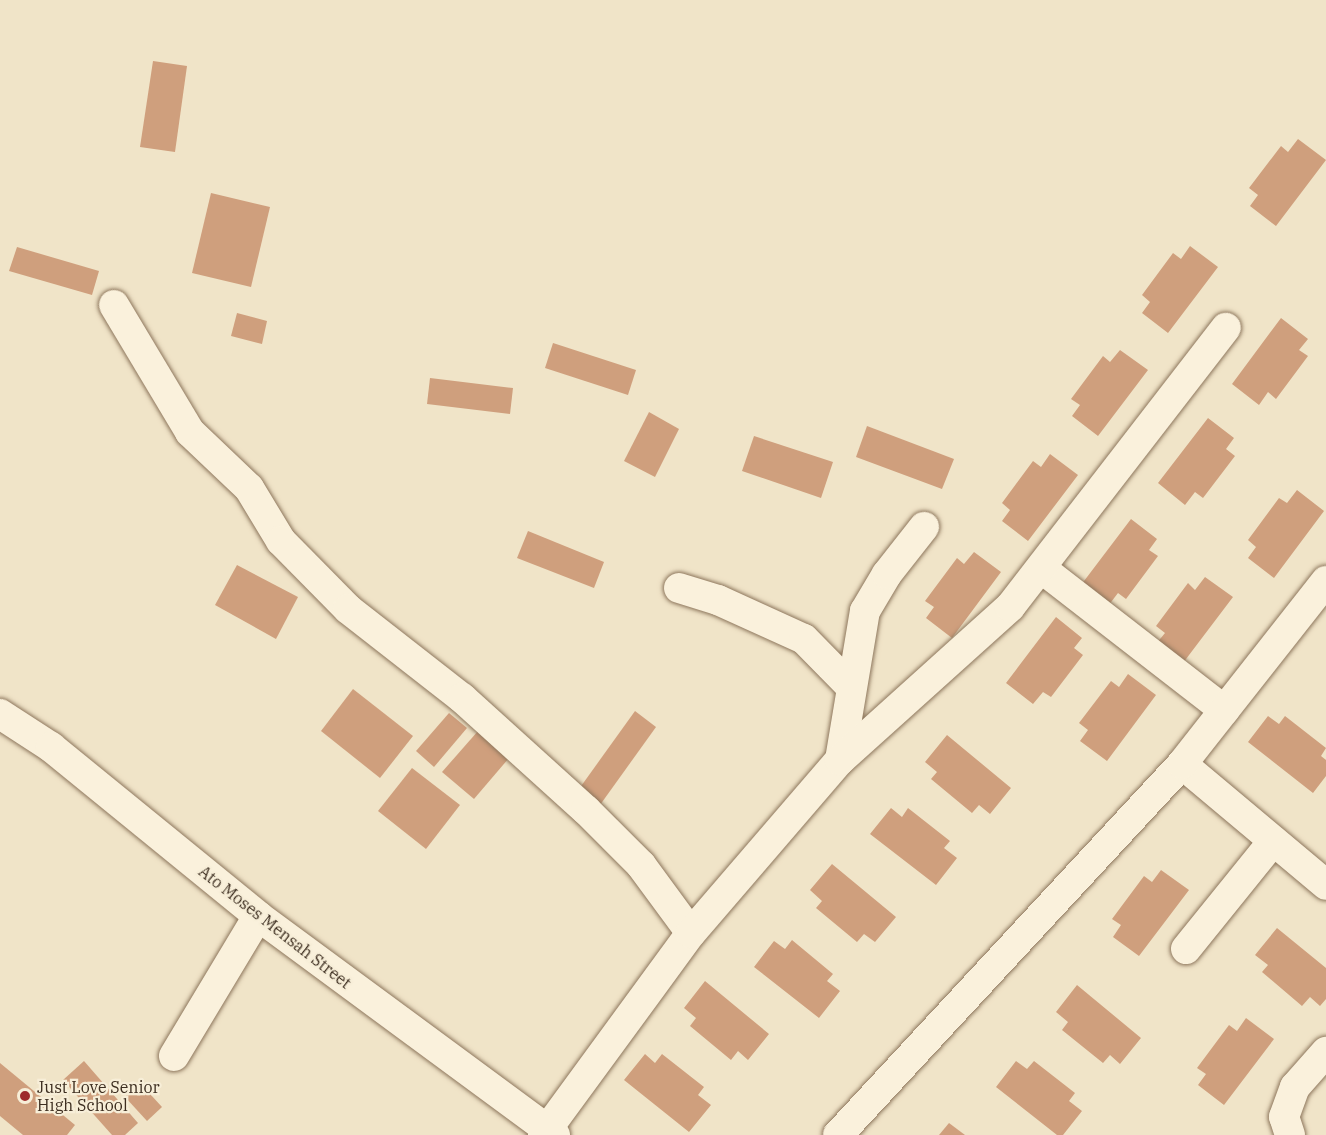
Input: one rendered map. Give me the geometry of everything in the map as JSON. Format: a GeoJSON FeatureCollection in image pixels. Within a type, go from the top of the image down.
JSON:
{"type":"FeatureCollection","features":[{"type":"Feature","properties":{"kind":"street"},"geometry":{"type":"LineString","coordinates":[[114,305],[190,432],[249,488],[281,541],[348,609],[462,698],[586,810],[641,865],[691,933]]}},
{"type":"Feature","properties":{"kind":"street"},"geometry":{"type":"LineString","coordinates":[[548,1134],[691,933],[840,760],[1010,607],[1226,328]]}},
{"type":"Feature","properties":{"kind":"street"},"geometry":{"type":"LineString","coordinates":[[840,760],[865,611],[886,574],[924,527]]}},
{"type":"Feature","properties":{"kind":"street"},"geometry":{"type":"LineString","coordinates":[[1041,568],[1224,710]]}},
{"type":"Feature","properties":{"kind":"street"},"geometry":{"type":"LineString","coordinates":[[838,1135],[1182,764],[1326,581]]}},
{"type":"Feature","properties":{"kind":"street"},"geometry":{"type":"LineString","coordinates":[[680,588],[718,600],[804,639],[851,687]]}},
{"type":"Feature","properties":{"kind":"street","name":"Ato Moses Mensah Street"},"geometry":{"type":"LineString","coordinates":[[0,714],[51,747],[258,916],[548,1134]]}},
{"type":"Feature","properties":{"kind":"street"},"geometry":{"type":"LineString","coordinates":[[1182,764],[1326,885]]}},
{"type":"Feature","properties":{"kind":"street"},"geometry":{"type":"LineString","coordinates":[[1186,949],[1273,841]]}},
{"type":"Feature","properties":{"kind":"street"},"geometry":{"type":"LineString","coordinates":[[174,1056],[258,916]]}},
{"type":"Feature","properties":{"kind":"street"},"geometry":{"type":"LineString","coordinates":[[1290,1135],[1284,1117],[1295,1087],[1326,1052]]}},
{"type":"Feature","properties":{"kind":"building"},"geometry":{"type":"Polygon","coordinates":[[[153,61],[187,66],[175,152],[140,147],[153,61]]]}},
{"type":"Feature","properties":{"kind":"building"},"geometry":{"type":"Polygon","coordinates":[[[1298,139],[1326,160],[1276,226],[1250,206],[1258,195],[1249,188],[1281,146],[1288,152],[1298,139]]]}},
{"type":"Feature","properties":{"kind":"building"},"geometry":{"type":"Polygon","coordinates":[[[211,193],[270,207],[251,287],[192,273],[211,193]]]}},
{"type":"Feature","properties":{"kind":"building"},"geometry":{"type":"Polygon","coordinates":[[[1190,246],[1218,267],[1168,333],[1142,313],[1150,302],[1142,295],[1173,253],[1181,259],[1190,246]]]}},
{"type":"Feature","properties":{"kind":"building"},"geometry":{"type":"Polygon","coordinates":[[[17,247],[99,271],[92,295],[9,271],[17,247]]]}},
{"type":"Feature","properties":{"kind":"building"},"geometry":{"type":"Polygon","coordinates":[[[237,313],[267,321],[262,344],[231,336],[237,313]]]}},
{"type":"Feature","properties":{"kind":"building"},"geometry":{"type":"Polygon","coordinates":[[[1281,318],[1308,339],[1299,350],[1308,356],[1276,399],[1268,392],[1259,405],[1232,384],[1281,318]]]}},
{"type":"Feature","properties":{"kind":"building"},"geometry":{"type":"Polygon","coordinates":[[[553,343],[636,370],[628,395],[545,368],[553,343]]]}},
{"type":"Feature","properties":{"kind":"building"},"geometry":{"type":"Polygon","coordinates":[[[1120,350],[1148,370],[1098,436],[1072,416],[1080,405],[1071,399],[1103,356],[1110,362],[1120,350]]]}},
{"type":"Feature","properties":{"kind":"building"},"geometry":{"type":"Polygon","coordinates":[[[430,378],[513,388],[510,414],[427,404],[430,378]]]}},
{"type":"Feature","properties":{"kind":"building"},"geometry":{"type":"Polygon","coordinates":[[[649,412],[679,429],[655,477],[624,461],[649,412]]]}},
{"type":"Feature","properties":{"kind":"building"},"geometry":{"type":"Polygon","coordinates":[[[1208,418],[1234,438],[1226,449],[1235,456],[1203,498],[1195,492],[1185,505],[1158,483],[1208,418]]]}},
{"type":"Feature","properties":{"kind":"building"},"geometry":{"type":"Polygon","coordinates":[[[867,426],[954,459],[942,489],[856,457],[867,426]]]}},
{"type":"Feature","properties":{"kind":"building"},"geometry":{"type":"Polygon","coordinates":[[[754,436],[833,462],[821,498],[742,471],[754,436]]]}},
{"type":"Feature","properties":{"kind":"building"},"geometry":{"type":"Polygon","coordinates":[[[1050,454],[1078,475],[1028,541],[1002,521],[1010,510],[1002,503],[1033,461],[1041,467],[1050,454]]]}},
{"type":"Feature","properties":{"kind":"building"},"geometry":{"type":"Polygon","coordinates":[[[1297,490],[1324,511],[1274,578],[1248,558],[1256,547],[1248,540],[1279,498],[1287,503],[1297,490]]]}},
{"type":"Feature","properties":{"kind":"building"},"geometry":{"type":"Polygon","coordinates":[[[1131,519],[1157,539],[1149,550],[1158,556],[1126,599],[1118,593],[1108,606],[1081,585],[1131,519]]]}},
{"type":"Feature","properties":{"kind":"building"},"geometry":{"type":"Polygon","coordinates":[[[528,531],[604,562],[594,588],[517,558],[528,531]]]}},
{"type":"Feature","properties":{"kind":"building"},"geometry":{"type":"Polygon","coordinates":[[[974,552],[1001,572],[952,638],[926,618],[934,607],[925,601],[957,558],[964,564],[974,552]]]}},
{"type":"Feature","properties":{"kind":"building"},"geometry":{"type":"Polygon","coordinates":[[[237,565],[298,597],[276,639],[215,605],[237,565]]]}},
{"type":"Feature","properties":{"kind":"building"},"geometry":{"type":"Polygon","coordinates":[[[1205,577],[1233,597],[1183,663],[1156,644],[1165,633],[1156,626],[1188,583],[1195,590],[1205,577]]]}},
{"type":"Feature","properties":{"kind":"building"},"geometry":{"type":"Polygon","coordinates":[[[1056,617],[1082,638],[1074,648],[1083,655],[1051,697],[1043,692],[1033,704],[1006,683],[1056,617]]]}},
{"type":"Feature","properties":{"kind":"building"},"geometry":{"type":"Polygon","coordinates":[[[1128,674],[1156,695],[1107,761],[1080,741],[1088,730],[1079,723],[1111,681],[1119,687],[1128,674]]]}},
{"type":"Feature","properties":{"kind":"building"},"geometry":{"type":"Polygon","coordinates":[[[353,689],[413,736],[380,778],[321,731],[353,689]]]}},
{"type":"Feature","properties":{"kind":"building"},"geometry":{"type":"Polygon","coordinates":[[[635,711],[656,727],[600,805],[579,789],[635,711]]]}},
{"type":"Feature","properties":{"kind":"building"},"geometry":{"type":"Polygon","coordinates":[[[449,713],[467,728],[434,767],[416,751],[449,713]]]}},
{"type":"Feature","properties":{"kind":"building"},"geometry":{"type":"Polygon","coordinates":[[[1268,716],[1279,724],[1285,716],[1326,748],[1321,756],[1326,760],[1326,776],[1313,793],[1248,742],[1268,716]]]}},
{"type":"Feature","properties":{"kind":"building"},"geometry":{"type":"Polygon","coordinates":[[[478,731],[509,758],[474,799],[442,772],[478,731]]]}},
{"type":"Feature","properties":{"kind":"building"},"geometry":{"type":"Polygon","coordinates":[[[947,735],[1011,788],[990,814],[979,805],[972,813],[931,779],[937,772],[925,762],[947,735]]]}},
{"type":"Feature","properties":{"kind":"building"},"geometry":{"type":"Polygon","coordinates":[[[412,768],[460,805],[426,849],[378,811],[412,768]]]}},
{"type":"Feature","properties":{"kind":"building"},"geometry":{"type":"Polygon","coordinates":[[[891,808],[902,817],[908,808],[950,841],[944,848],[957,858],[936,885],[870,834],[891,808]]]}},
{"type":"Feature","properties":{"kind":"building"},"geometry":{"type":"Polygon","coordinates":[[[832,864],[896,917],[875,942],[864,934],[857,942],[816,908],[822,901],[810,890],[832,864]]]}},
{"type":"Feature","properties":{"kind":"building"},"geometry":{"type":"Polygon","coordinates":[[[1161,870],[1189,890],[1139,956],[1113,937],[1121,925],[1112,919],[1144,876],[1152,882],[1161,870]]]}},
{"type":"Feature","properties":{"kind":"building"},"geometry":{"type":"Polygon","coordinates":[[[1277,928],[1326,968],[1326,999],[1320,1006],[1310,997],[1302,1006],[1262,972],[1268,965],[1255,955],[1277,928]]]}},
{"type":"Feature","properties":{"kind":"building"},"geometry":{"type":"Polygon","coordinates":[[[792,940],[833,974],[827,981],[840,991],[819,1018],[754,967],[774,941],[785,949],[792,940]]]}},
{"type":"Feature","properties":{"kind":"building"},"geometry":{"type":"Polygon","coordinates":[[[705,981],[769,1034],[748,1060],[738,1051],[731,1060],[690,1026],[696,1018],[684,1008],[705,981]]]}},
{"type":"Feature","properties":{"kind":"building"},"geometry":{"type":"Polygon","coordinates":[[[1077,985],[1141,1038],[1120,1064],[1110,1055],[1103,1063],[1062,1030],[1068,1022],[1056,1012],[1077,985]]]}},
{"type":"Feature","properties":{"kind":"building"},"geometry":{"type":"Polygon","coordinates":[[[1246,1018],[1274,1039],[1224,1105],[1198,1085],[1206,1074],[1197,1068],[1229,1025],[1237,1031],[1246,1018]]]}},
{"type":"Feature","properties":{"kind":"building"},"geometry":{"type":"Polygon","coordinates":[[[645,1054],[655,1063],[662,1054],[704,1087],[698,1095],[711,1105],[689,1132],[624,1080],[645,1054]]]}},
{"type":"Feature","properties":{"kind":"building"},"geometry":{"type":"Polygon","coordinates":[[[84,1061],[138,1123],[125,1135],[112,1135],[63,1080],[84,1061]]]}},
{"type":"Feature","properties":{"kind":"building"},"geometry":{"type":"Polygon","coordinates":[[[1016,1061],[1027,1069],[1034,1061],[1075,1093],[1069,1101],[1082,1111],[1063,1135],[1057,1135],[996,1087],[1016,1061]]]}},
{"type":"Feature","properties":{"kind":"building","name":"Just Love Senior High School"},"geometry":{"type":"Polygon","coordinates":[[[0,1063],[75,1125],[67,1135],[23,1135],[0,1116],[0,1063]]]}},
{"type":"Feature","properties":{"kind":"building"},"geometry":{"type":"Polygon","coordinates":[[[140,1083],[162,1107],[147,1121],[125,1097],[140,1083]]]}},
{"type":"Feature","properties":{"kind":"building"},"geometry":{"type":"Polygon","coordinates":[[[949,1123],[965,1135],[939,1135],[949,1123]]]}},
{"type":"Feature","properties":{"kind":"place","name":"Just Love Senior High School"},"geometry":{"type":"Point","coordinates":[25,1096]}}]}
